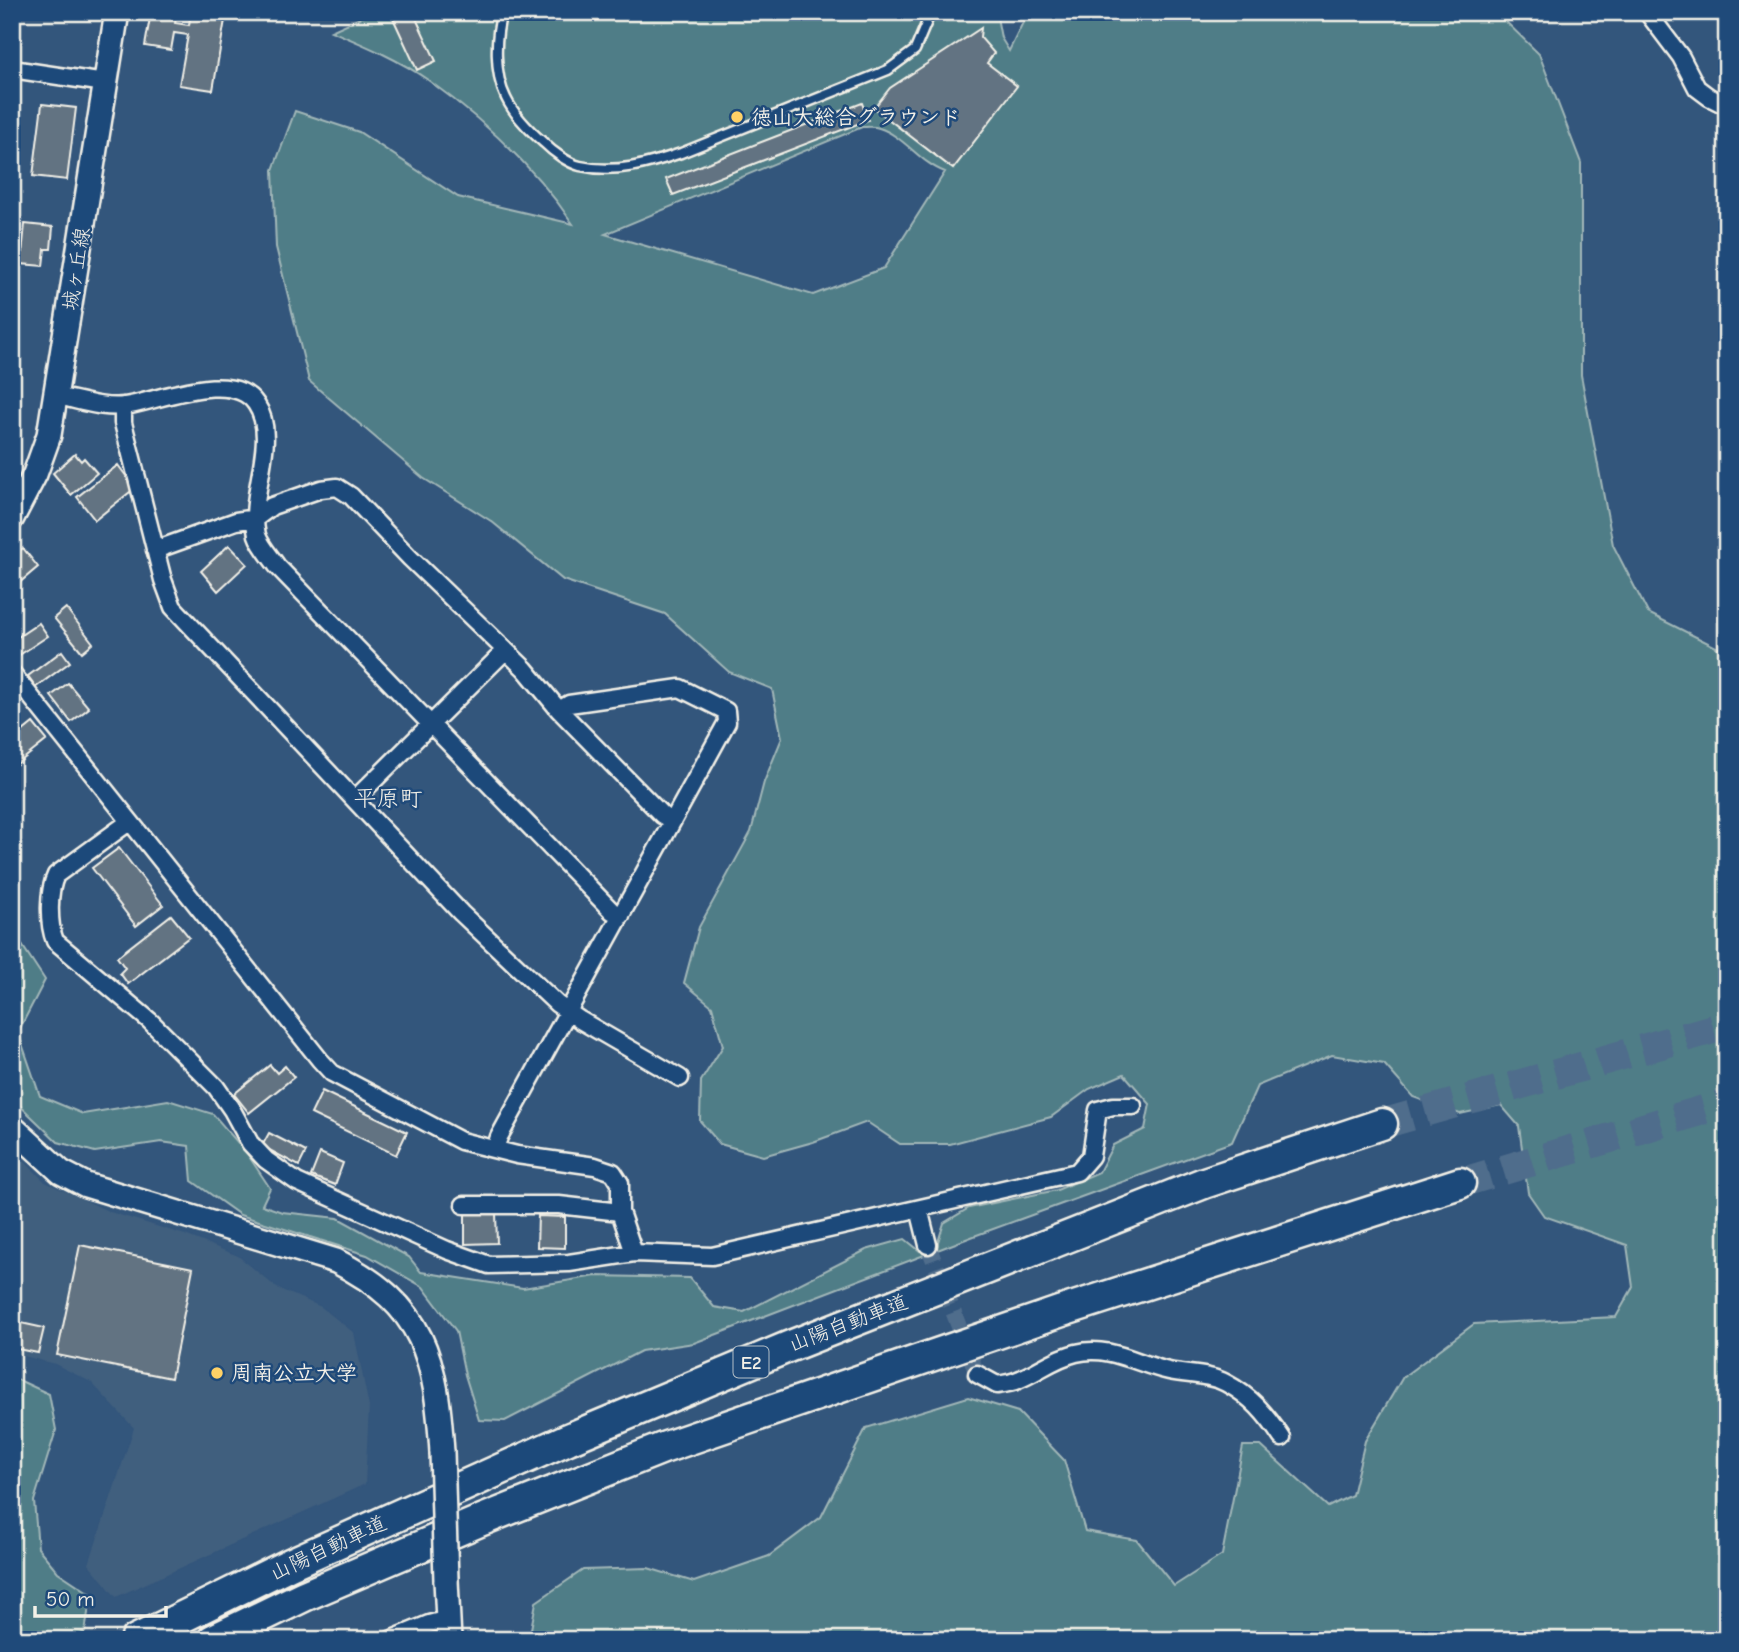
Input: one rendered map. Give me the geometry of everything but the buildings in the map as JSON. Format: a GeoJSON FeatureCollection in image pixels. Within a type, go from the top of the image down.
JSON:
{"type":"FeatureCollection","features":[{"type":"Feature","properties":{"kind":"highway","name":"山陽自動車道"},"geometry":{"type":"LineString","coordinates":[[136,1640],[290,1564],[568,1439],[788,1347],[1204,1183],[1382,1124]]}},
{"type":"Feature","properties":{"kind":"highway","name":"山陽自動車道"},"geometry":{"type":"LineString","coordinates":[[213,1640],[304,1596],[482,1520],[663,1448],[1059,1312],[1460,1183]]}},
{"type":"Feature","properties":{"kind":"street","name":"城ヶ丘線"},"geometry":{"type":"LineString","coordinates":[[12,517],[35,474],[49,435],[117,12]]}},
{"type":"Feature","properties":{"kind":"street"},"geometry":{"type":"LineString","coordinates":[[1647,12],[1681,57],[1697,88],[1727,106]]}},
{"type":"Feature","properties":{"kind":"street"},"geometry":{"type":"LineString","coordinates":[[12,69],[105,83]]}},
{"type":"Feature","properties":{"kind":"street"},"geometry":{"type":"LineString","coordinates":[[57,396],[106,406],[123,406],[214,386],[238,390],[255,402],[264,420],[265,438],[256,518],[257,537],[277,566],[612,911],[621,916]]}},
{"type":"Feature","properties":{"kind":"street"},"geometry":{"type":"LineString","coordinates":[[123,406],[123,423],[163,580],[173,607],[461,913],[569,1013],[681,1077]]}},
{"type":"Feature","properties":{"kind":"street"},"geometry":{"type":"LineString","coordinates":[[156,550],[236,521],[256,518],[272,506],[321,489],[337,487],[351,496],[410,558],[524,669],[559,710],[662,816],[672,821]]}},
{"type":"Feature","properties":{"kind":"street"},"geometry":{"type":"LineString","coordinates":[[355,799],[505,651]]}},
{"type":"Feature","properties":{"kind":"street"},"geometry":{"type":"LineString","coordinates":[[12,673],[332,1073],[461,1141],[517,1155],[595,1166],[613,1172],[620,1183],[620,1212],[634,1253]]}},
{"type":"Feature","properties":{"kind":"street"},"geometry":{"type":"LineString","coordinates":[[495,1149],[499,1137],[727,722],[726,711],[680,688],[569,704],[559,710]]}},
{"type":"Feature","properties":{"kind":"street"},"geometry":{"type":"LineString","coordinates":[[129,822],[57,875],[52,884],[51,932],[55,941],[150,1021],[216,1087],[250,1143],[266,1160],[297,1182],[447,1250],[489,1265],[569,1263],[634,1253],[712,1256],[1077,1172],[1091,1156],[1098,1110],[1113,1106],[1133,1106]]}},
{"type":"Feature","properties":{"kind":"street"},"geometry":{"type":"LineString","coordinates":[[12,1127],[61,1172],[86,1185],[336,1261],[365,1276],[393,1298],[413,1325],[428,1355],[439,1397],[449,1629],[429,1624],[390,1640]]}},
{"type":"Feature","properties":{"kind":"street"},"geometry":{"type":"LineString","coordinates":[[464,1205],[559,1205],[620,1212]]}},
{"type":"Feature","properties":{"kind":"street"},"geometry":{"type":"LineString","coordinates":[[919,1209],[928,1245]]}},
{"type":"Feature","properties":{"kind":"street"},"geometry":{"type":"LineString","coordinates":[[977,1374],[997,1385],[1017,1381],[1052,1361],[1076,1353],[1098,1350],[1114,1352],[1167,1370],[1215,1378],[1227,1383],[1250,1398],[1266,1414],[1282,1438]]}},
{"type":"Feature","properties":{"kind":"lane"},"geometry":{"type":"LineString","coordinates":[[502,12],[497,31],[499,69],[505,96],[526,128],[550,149],[578,166],[611,169],[648,164],[681,153],[888,70],[915,50],[931,12]]}},
{"type":"Feature","properties":{"kind":"shaded area","name":"周南公立大学"},"geometry":{"type":"Polygon","coordinates":[[[12,1149],[45,1182],[110,1212],[185,1235],[238,1256],[277,1288],[321,1307],[354,1333],[369,1407],[365,1484],[116,1597],[89,1564],[134,1428],[91,1382],[55,1364],[12,1353],[12,1149]]]}},
{"type":"Feature","properties":{"kind":"green space"},"geometry":{"type":"Polygon","coordinates":[[[373,12],[996,12],[1001,38],[1009,51],[1028,12],[1496,12],[1539,54],[1581,163],[1581,375],[1613,545],[1648,613],[1718,648],[1727,648],[1727,1640],[529,1640],[536,1602],[583,1570],[648,1568],[694,1582],[769,1556],[821,1517],[866,1428],[968,1397],[1018,1412],[1064,1460],[1085,1531],[1137,1540],[1174,1586],[1222,1555],[1243,1446],[1261,1446],[1328,1507],[1352,1495],[1365,1441],[1403,1377],[1474,1324],[1616,1317],[1633,1287],[1627,1245],[1544,1216],[1528,1193],[1519,1126],[1501,1105],[1460,1114],[1413,1097],[1384,1064],[1332,1055],[1257,1086],[1232,1142],[974,1236],[694,1343],[641,1351],[505,1421],[479,1420],[465,1375],[456,1331],[423,1287],[367,1255],[240,1215],[192,1181],[189,1146],[161,1142],[95,1152],[58,1142],[12,1098],[12,935],[18,939],[45,980],[18,1032],[40,1096],[83,1114],[168,1100],[213,1114],[246,1152],[270,1188],[262,1205],[282,1212],[338,1218],[409,1257],[421,1272],[523,1288],[596,1276],[690,1278],[714,1307],[744,1312],[866,1250],[905,1239],[920,1251],[937,1245],[944,1223],[969,1208],[1057,1190],[1099,1172],[1113,1145],[1145,1129],[1150,1104],[1124,1074],[1089,1089],[1051,1117],[950,1144],[900,1144],[867,1122],[813,1142],[763,1156],[720,1144],[700,1121],[701,1081],[723,1046],[712,1006],[684,983],[699,927],[751,832],[764,782],[782,738],[772,689],[729,672],[665,614],[563,580],[491,521],[423,478],[309,381],[276,247],[273,170],[295,111],[359,132],[458,197],[573,224],[542,184],[507,146],[448,95],[405,65],[331,31],[373,12]],[[862,127],[605,234],[813,295],[884,268],[945,172],[888,132],[877,127],[862,127]]]}},
{"type":"Feature","properties":{"kind":"green space"},"geometry":{"type":"Polygon","coordinates":[[[12,1377],[49,1394],[56,1430],[34,1501],[38,1548],[58,1572],[91,1594],[85,1632],[67,1640],[12,1640],[12,1377]]]}},
{"type":"Feature","properties":{"kind":"tunnel"},"geometry":{"type":"LineString","coordinates":[[1382,1124],[1727,1025]]}},
{"type":"Feature","properties":{"kind":"tunnel"},"geometry":{"type":"LineString","coordinates":[[1460,1183],[1727,1103]]}},
{"type":"Feature","properties":{"kind":"tunnel"},"geometry":{"type":"LineString","coordinates":[[928,1245],[977,1374]]}},
{"type":"Feature","properties":{"kind":"place","name":"徳山大総合グラウンド"},"geometry":{"type":"Point","coordinates":[737,117]}},
{"type":"Feature","properties":{"kind":"place","name":"周南公立大学"},"geometry":{"type":"Point","coordinates":[217,1373]}},
{"type":"Feature","properties":{"kind":"district","name":"平原町"},"geometry":{"type":"Point","coordinates":[388,798]}}]}
